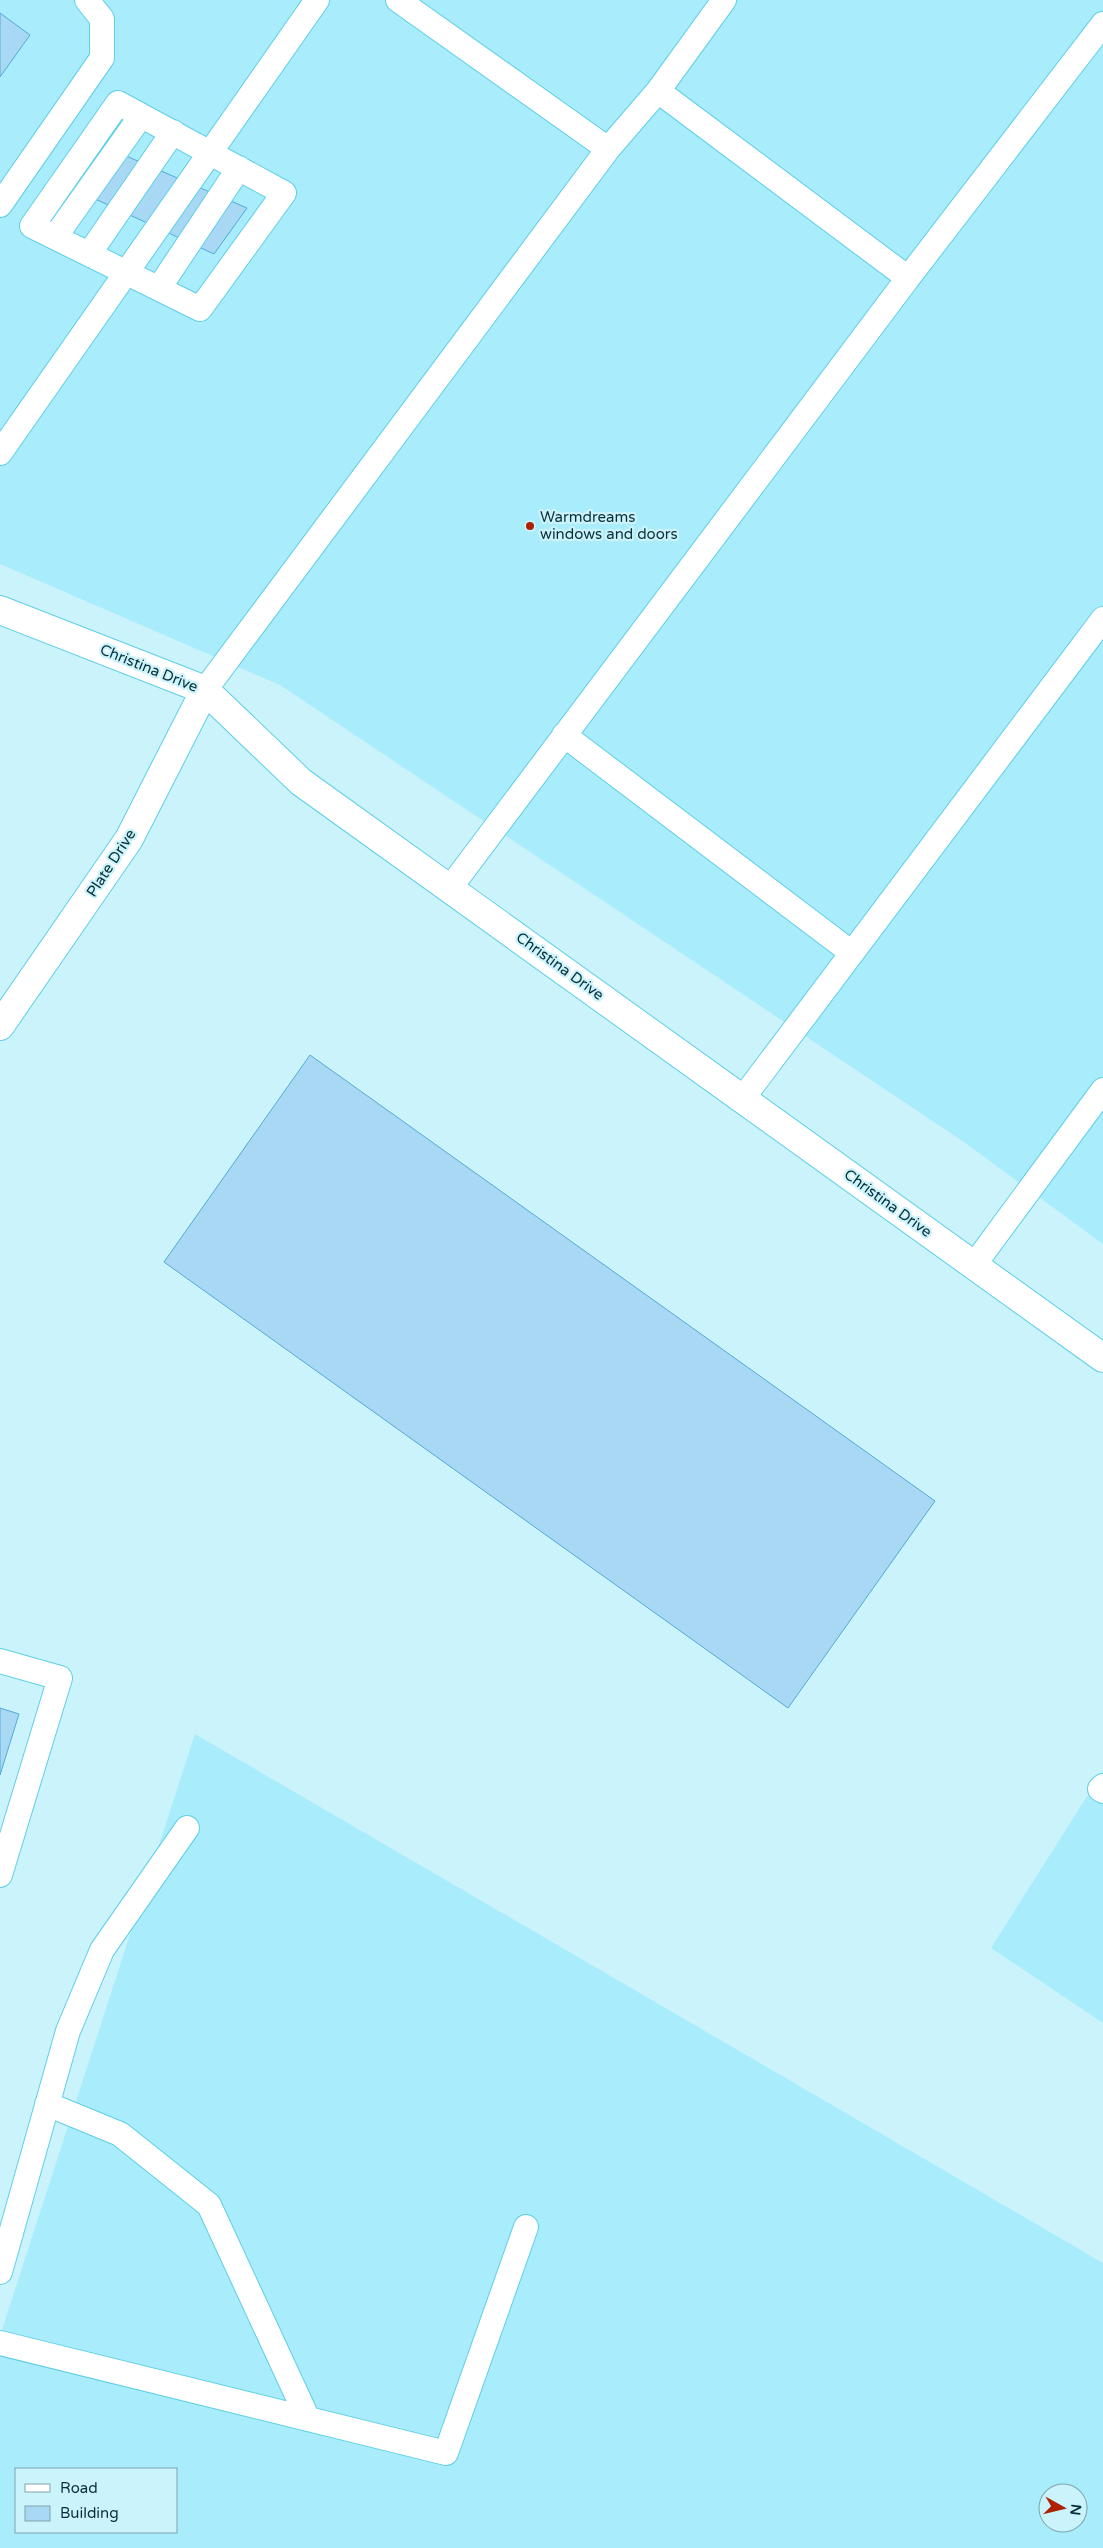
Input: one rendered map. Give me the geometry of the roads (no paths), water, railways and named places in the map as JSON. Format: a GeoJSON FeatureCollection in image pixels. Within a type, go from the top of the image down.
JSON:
{"type":"FeatureCollection","features":[{"type":"Feature","properties":{"kind":"street","name":"Christina Drive"},"geometry":{"type":"LineString","coordinates":[[0,610],[205,690],[300,782],[1103,1358]]}},
{"type":"Feature","properties":{"kind":"street","name":"Plate Drive"},"geometry":{"type":"LineString","coordinates":[[0,1026],[128,839],[205,690]]}},
{"type":"Feature","properties":{"kind":"lane"},"geometry":{"type":"LineString","coordinates":[[0,205],[102,58],[102,19],[87,0]]}},
{"type":"Feature","properties":{"kind":"lane"},"geometry":{"type":"LineString","coordinates":[[0,452],[316,0]]}},
{"type":"Feature","properties":{"kind":"lane"},"geometry":{"type":"LineString","coordinates":[[398,0],[608,149]]}},
{"type":"Feature","properties":{"kind":"lane"},"geometry":{"type":"LineString","coordinates":[[205,690],[608,149],[658,91],[724,0]]}},
{"type":"Feature","properties":{"kind":"lane"},"geometry":{"type":"LineString","coordinates":[[450,888],[908,278],[1103,24]]}},
{"type":"Feature","properties":{"kind":"lane"},"geometry":{"type":"LineString","coordinates":[[658,91],[908,278]]}},
{"type":"Feature","properties":{"kind":"lane"},"geometry":{"type":"LineString","coordinates":[[118,103],[174,132],[284,193],[200,309],[32,226],[118,103]]}},
{"type":"Feature","properties":{"kind":"lane"},"geometry":{"type":"LineString","coordinates":[[89,254],[174,132]]}},
{"type":"Feature","properties":{"kind":"lane"},"geometry":{"type":"LineString","coordinates":[[159,288],[239,168]]}},
{"type":"Feature","properties":{"kind":"lane"},"geometry":{"type":"LineString","coordinates":[[743,1098],[1103,619]]}},
{"type":"Feature","properties":{"kind":"lane"},"geometry":{"type":"LineString","coordinates":[[564,736],[852,953]]}},
{"type":"Feature","properties":{"kind":"lane"},"geometry":{"type":"LineString","coordinates":[[974,1266],[1103,1090]]}},
{"type":"Feature","properties":{"kind":"lane"},"geometry":{"type":"LineString","coordinates":[[0,1661],[60,1678],[0,1875]]}},
{"type":"Feature","properties":{"kind":"lane"},"geometry":{"type":"LineString","coordinates":[[1103,1786],[1100,1789],[1103,1791]]}},
{"type":"Feature","properties":{"kind":"lane"},"geometry":{"type":"LineString","coordinates":[[0,2272],[68,2031],[102,1950],[187,1828]]}},
{"type":"Feature","properties":{"kind":"lane"},"geometry":{"type":"LineString","coordinates":[[47,2104],[120,2134],[209,2205],[308,2419]]}},
{"type":"Feature","properties":{"kind":"lane"},"geometry":{"type":"LineString","coordinates":[[0,2343],[446,2453],[526,2227]]}},
{"type":"Feature","properties":{"kind":"place","name":"Warmdreams windows and doors"},"geometry":{"type":"Point","coordinates":[530,526]}}]}
